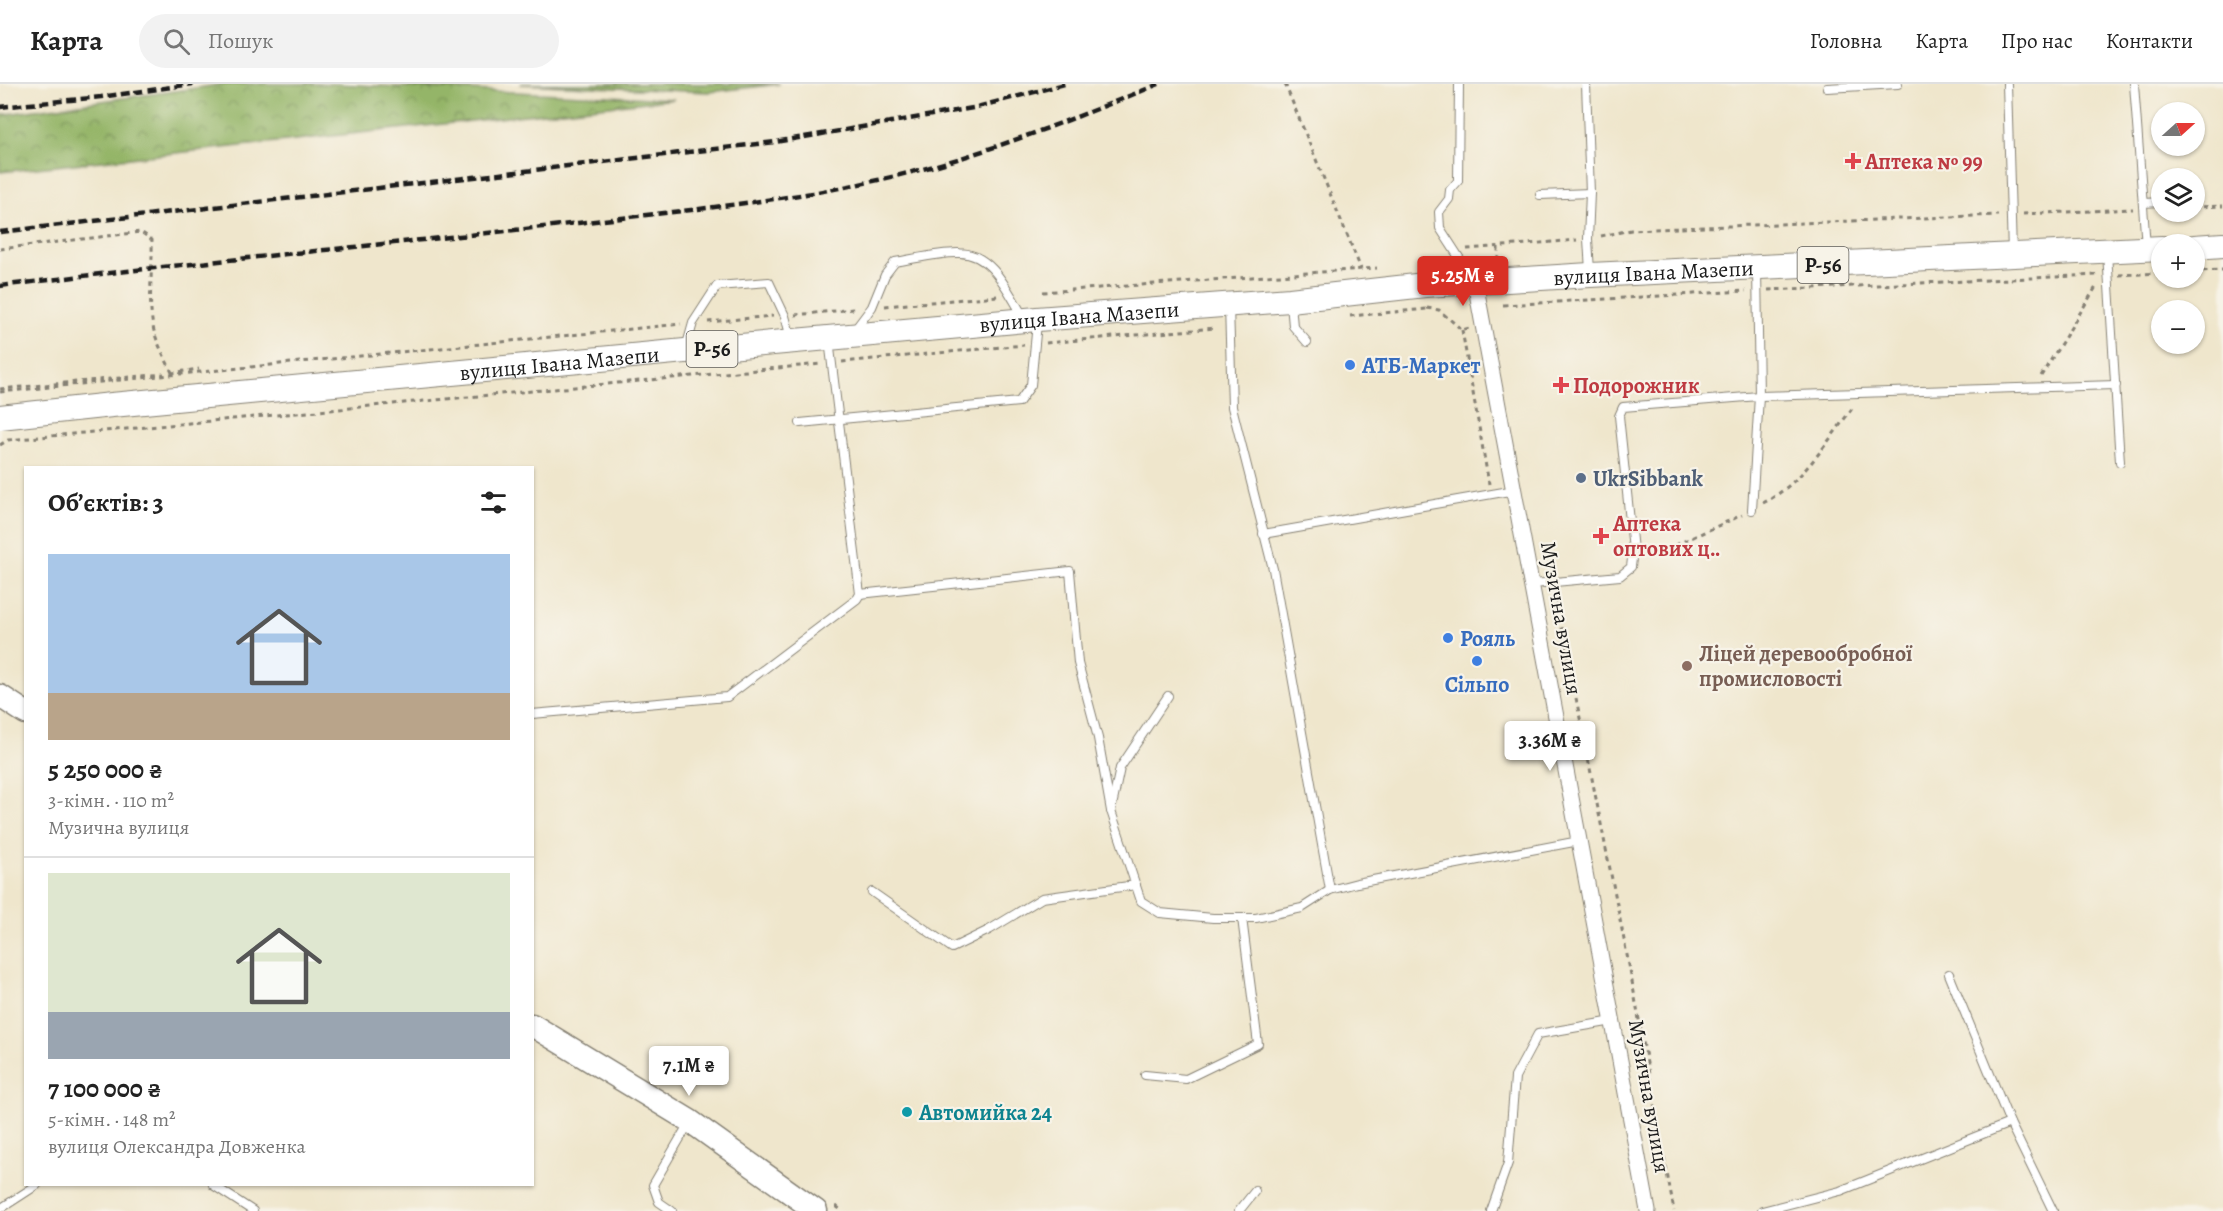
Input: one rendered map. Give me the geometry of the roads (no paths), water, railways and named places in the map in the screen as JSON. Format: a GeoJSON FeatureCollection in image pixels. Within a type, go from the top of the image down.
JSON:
{"type":"FeatureCollection","features":[{"type":"Feature","properties":{"kind":"main road"},"geometry":{"type":"LineString","coordinates":[[2205,246],[2223,245]]}},
{"type":"Feature","properties":{"kind":"main road","name":"вулиця Івана Мазепи"},"geometry":{"type":"LineString","coordinates":[[0,417],[1031,319],[1229,316],[1290,300],[1425,285],[1590,275],[1757,279],[2012,255],[2151,249]]}},
{"type":"Feature","properties":{"kind":"main road"},"geometry":{"type":"LineString","coordinates":[[2,699],[24,712]]}},
{"type":"Feature","properties":{"kind":"main road"},"geometry":{"type":"LineString","coordinates":[[534,1026],[690,1121],[816,1211]]}},
{"type":"Feature","properties":{"kind":"street","name":"Музична вулиця"},"geometry":{"type":"LineString","coordinates":[[1475,282],[1648,1211]]}},
{"type":"Feature","properties":{"kind":"lane"},"geometry":{"type":"LineString","coordinates":[[1459,84],[1458,182],[1450,190],[1449,199],[1439,212],[1440,228],[1475,282]]}},
{"type":"Feature","properties":{"kind":"lane"},"geometry":{"type":"LineString","coordinates":[[1586,84],[1590,275]]}},
{"type":"Feature","properties":{"kind":"lane"},"geometry":{"type":"LineString","coordinates":[[1827,88],[1898,84]]}},
{"type":"Feature","properties":{"kind":"lane"},"geometry":{"type":"LineString","coordinates":[[2007,84],[2012,255]]}},
{"type":"Feature","properties":{"kind":"lane"},"geometry":{"type":"LineString","coordinates":[[2134,84],[2143,206],[2151,237]]}},
{"type":"Feature","properties":{"kind":"lane"},"geometry":{"type":"LineString","coordinates":[[1540,195],[1590,193]]}},
{"type":"Feature","properties":{"kind":"lane"},"geometry":{"type":"LineString","coordinates":[[2143,206],[2151,204]]}},
{"type":"Feature","properties":{"kind":"lane"},"geometry":{"type":"LineString","coordinates":[[2107,251],[2106,275],[2116,384],[2120,462]]}},
{"type":"Feature","properties":{"kind":"lane"},"geometry":{"type":"LineString","coordinates":[[534,714],[727,697],[857,599],[860,594],[838,419],[832,363],[839,338],[872,307],[885,275],[895,262],[960,252],[980,258],[1000,277],[1031,319],[1035,344],[1031,385],[1019,402],[838,419],[800,423]]}},
{"type":"Feature","properties":{"kind":"lane"},"geometry":{"type":"LineString","coordinates":[[1752,510],[1759,396],[1757,279]]}},
{"type":"Feature","properties":{"kind":"lane"},"geometry":{"type":"LineString","coordinates":[[685,351],[693,323],[717,286],[727,285],[769,282],[785,315],[792,342]]}},
{"type":"Feature","properties":{"kind":"lane"},"geometry":{"type":"LineString","coordinates":[[1290,300],[1293,326],[1308,342]]}},
{"type":"Feature","properties":{"kind":"lane"},"geometry":{"type":"LineString","coordinates":[[1229,316],[1232,407],[1273,569],[1330,890]]}},
{"type":"Feature","properties":{"kind":"lane"},"geometry":{"type":"LineString","coordinates":[[1533,584],[1620,576],[1631,567],[1633,550],[1619,416],[1623,407],[1759,396],[2116,384]]}},
{"type":"Feature","properties":{"kind":"lane"},"geometry":{"type":"LineString","coordinates":[[1263,534],[1515,490]]}},
{"type":"Feature","properties":{"kind":"lane"},"geometry":{"type":"LineString","coordinates":[[860,594],[1070,571],[1077,663],[1098,738],[1112,811],[1141,901],[1160,913],[1213,918],[1256,918],[1302,908],[1330,890],[1579,841]]}},
{"type":"Feature","properties":{"kind":"lane"},"geometry":{"type":"LineString","coordinates":[[1112,811],[1120,768],[1168,696]]}},
{"type":"Feature","properties":{"kind":"lane"},"geometry":{"type":"LineString","coordinates":[[872,892],[952,948],[989,930],[1042,898],[1136,885]]}},
{"type":"Feature","properties":{"kind":"lane"},"geometry":{"type":"LineString","coordinates":[[1145,1075],[1186,1079],[1258,1044],[1242,918]]}},
{"type":"Feature","properties":{"kind":"lane"},"geometry":{"type":"LineString","coordinates":[[1949,974],[2010,1123],[2053,1211]]}},
{"type":"Feature","properties":{"kind":"lane"},"geometry":{"type":"LineString","coordinates":[[1491,1211],[1508,1163],[1515,1077],[1538,1034],[1614,1021]]}},
{"type":"Feature","properties":{"kind":"lane"},"geometry":{"type":"LineString","coordinates":[[672,1211],[659,1202],[653,1185],[690,1121]]}},
{"type":"Feature","properties":{"kind":"lane"},"geometry":{"type":"LineString","coordinates":[[1761,1211],[1840,1191],[2010,1123]]}},
{"type":"Feature","properties":{"kind":"lane"},"geometry":{"type":"LineString","coordinates":[[0,1209],[35,1186]]}},
{"type":"Feature","properties":{"kind":"lane"},"geometry":{"type":"LineString","coordinates":[[217,1186],[253,1211]]}},
{"type":"Feature","properties":{"kind":"lane"},"geometry":{"type":"LineString","coordinates":[[1239,1211],[1255,1191]]}},
{"type":"Feature","properties":{"kind":"railway"},"geometry":{"type":"LineString","coordinates":[[0,107],[101,97],[193,84]]}},
{"type":"Feature","properties":{"kind":"railway"},"geometry":{"type":"LineString","coordinates":[[0,232],[775,142],[973,108],[1065,84]]}},
{"type":"Feature","properties":{"kind":"railway"},"geometry":{"type":"LineString","coordinates":[[0,286],[578,223],[729,205],[841,188],[914,171],[985,150],[1159,84]]}},
{"type":"Feature","properties":{"kind":"place","name":"Аптека № 99"},"geometry":{"type":"Point","coordinates":[1853,161]}},
{"type":"Feature","properties":{"kind":"place","name":"АТБ-Маркет"},"geometry":{"type":"Point","coordinates":[1350,365]}},
{"type":"Feature","properties":{"kind":"place","name":"Подорожник"},"geometry":{"type":"Point","coordinates":[1561,385]}},
{"type":"Feature","properties":{"kind":"place","name":"UkrSibbank"},"geometry":{"type":"Point","coordinates":[1581,478]}},
{"type":"Feature","properties":{"kind":"place","name":"Аптека оптових ц‥"},"geometry":{"type":"Point","coordinates":[1601,536]}},
{"type":"Feature","properties":{"kind":"place","name":"Рояль"},"geometry":{"type":"Point","coordinates":[1448,638]}},
{"type":"Feature","properties":{"kind":"place","name":"Сільпо"},"geometry":{"type":"Point","coordinates":[1477,661]}},
{"type":"Feature","properties":{"kind":"place","name":"Ліцей деревообробної промисловості"},"geometry":{"type":"Point","coordinates":[1687,666]}},
{"type":"Feature","properties":{"kind":"place","name":"Автомийка 24"},"geometry":{"type":"Point","coordinates":[907,1112]}}]}
